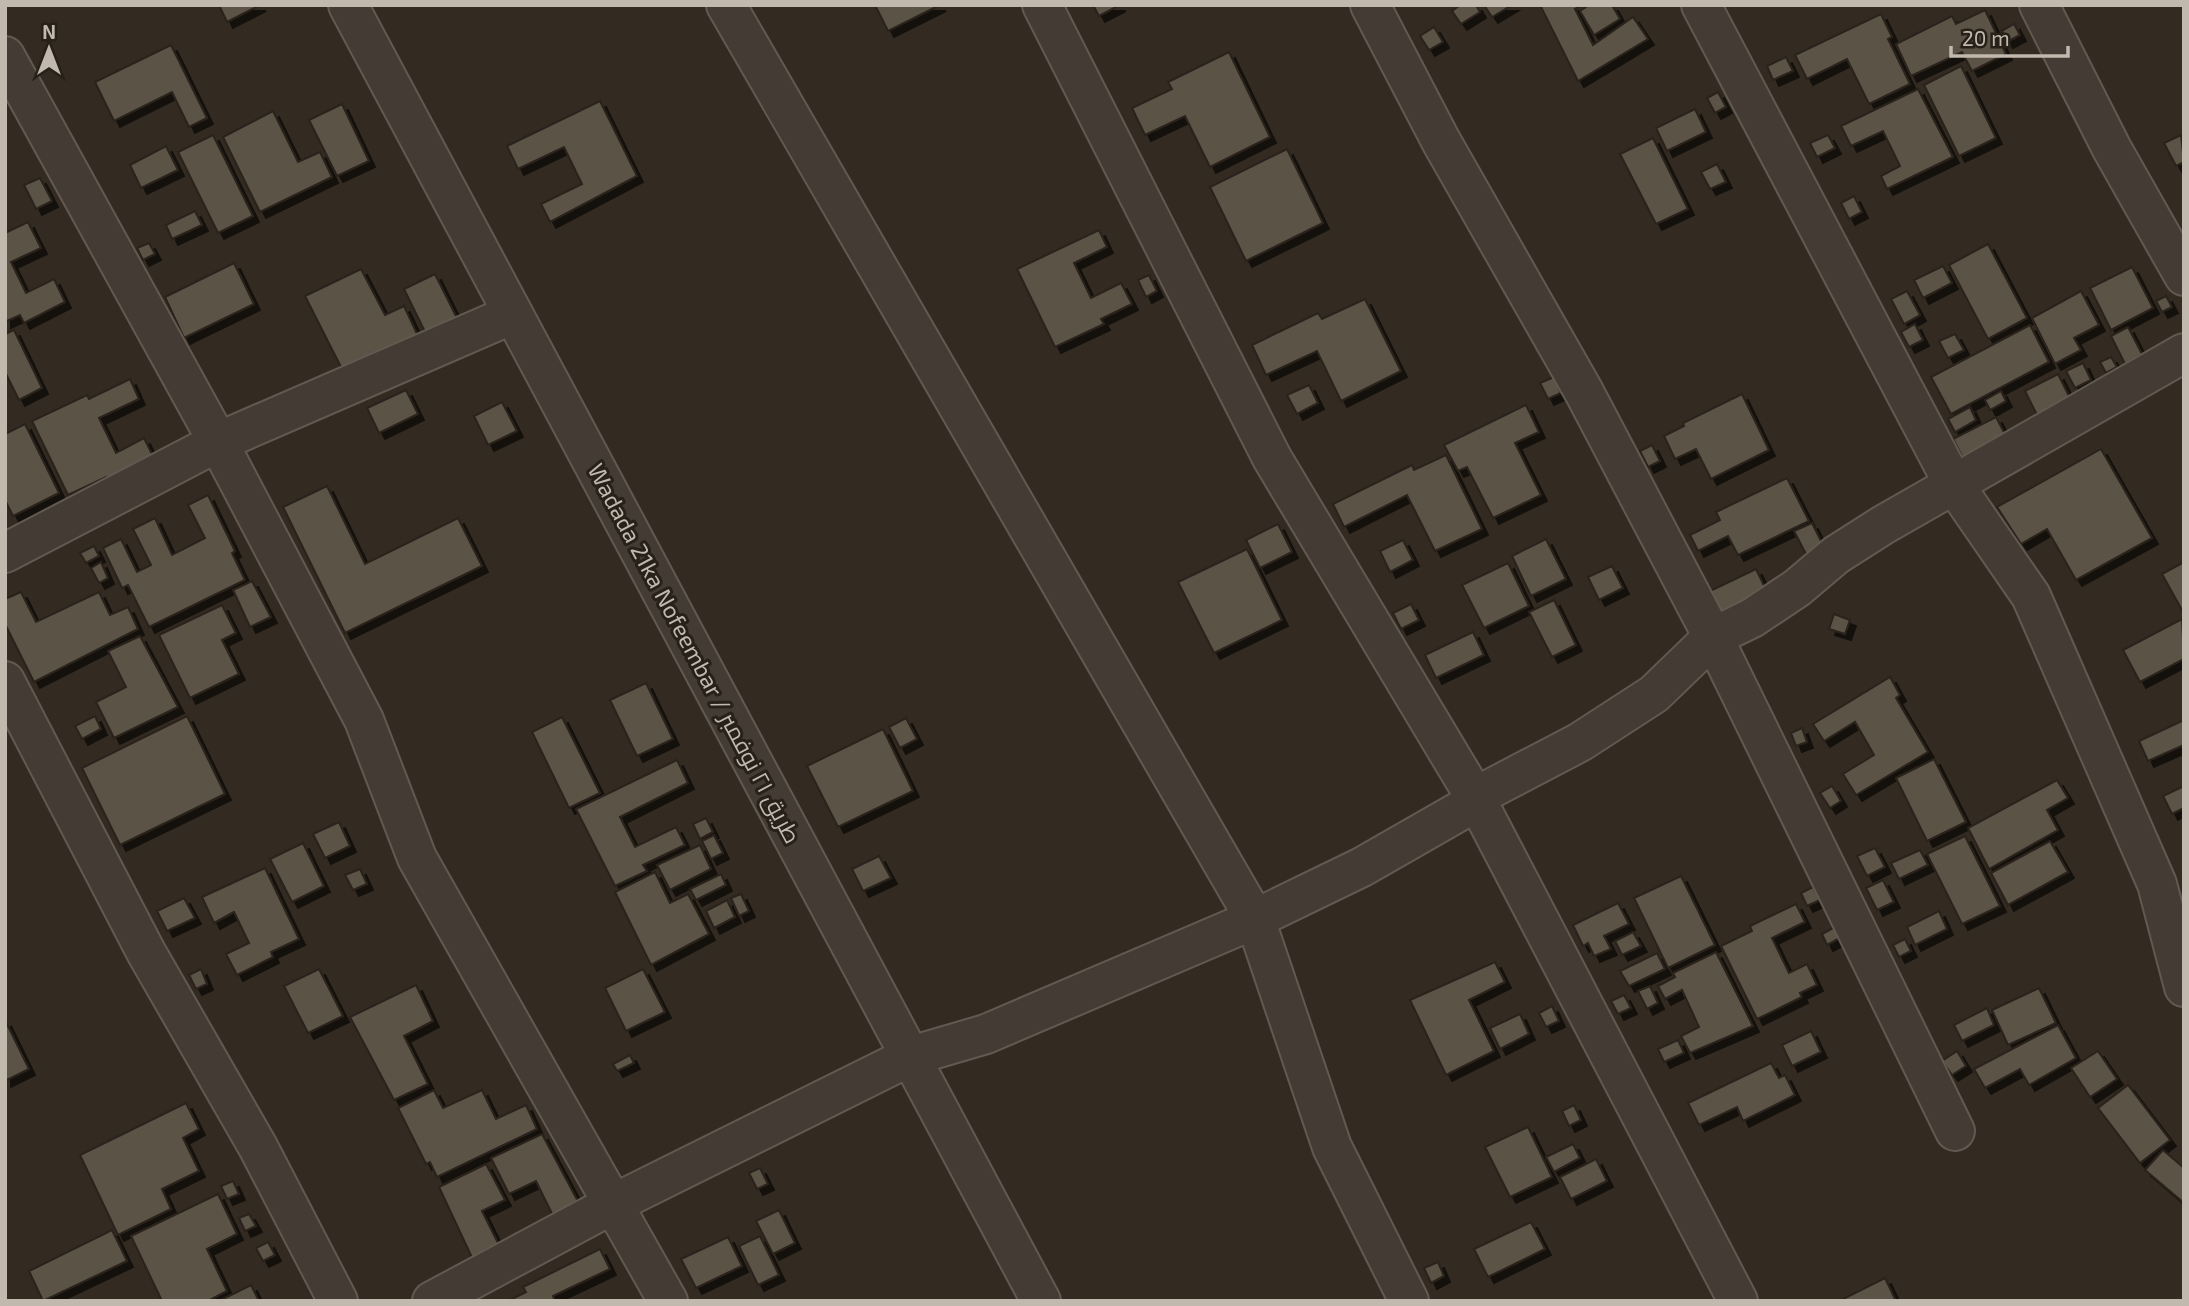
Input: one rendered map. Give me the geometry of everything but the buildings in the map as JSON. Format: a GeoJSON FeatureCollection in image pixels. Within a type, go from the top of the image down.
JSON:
{"type":"FeatureCollection","features":[{"type":"Feature","properties":{"kind":"street","name":"Wadada 21ka Nofeembar / طريق ٢١ نوفمبر"},"geometry":{"type":"LineString","coordinates":[[348,5],[1041,1301]]}},
{"type":"Feature","properties":{"kind":"street"},"geometry":{"type":"LineString","coordinates":[[726,5],[1255,919],[1332,1147],[1409,1301]]}},
{"type":"Feature","properties":{"kind":"street"},"geometry":{"type":"LineString","coordinates":[[1042,5],[1272,458],[1475,797],[1738,1301]]}},
{"type":"Feature","properties":{"kind":"street"},"geometry":{"type":"LineString","coordinates":[[1370,5],[1441,141],[1584,392],[1713,636],[1955,1130]]}},
{"type":"Feature","properties":{"kind":"street"},"geometry":{"type":"LineString","coordinates":[[1701,5],[1953,483],[2031,596],[2157,884],[2184,987]]}},
{"type":"Feature","properties":{"kind":"street"},"geometry":{"type":"LineString","coordinates":[[2039,5],[2112,149],[2184,276]]}},
{"type":"Feature","properties":{"kind":"street"},"geometry":{"type":"LineString","coordinates":[[5,55],[218,442],[364,720],[417,858],[615,1203],[668,1301]]}},
{"type":"Feature","properties":{"kind":"street"},"geometry":{"type":"LineString","coordinates":[[5,553],[218,442],[513,314]]}},
{"type":"Feature","properties":{"kind":"street"},"geometry":{"type":"LineString","coordinates":[[432,1301],[615,1203],[911,1056],[986,1034],[1255,919],[1362,867],[1465,808],[1475,797],[1580,743],[1654,694],[1713,636],[1752,618],[1797,588],[1836,555],[1953,483],[2184,354]]}},
{"type":"Feature","properties":{"kind":"street"},"geometry":{"type":"LineString","coordinates":[[5,681],[146,952],[258,1147],[338,1301]]}}]}
